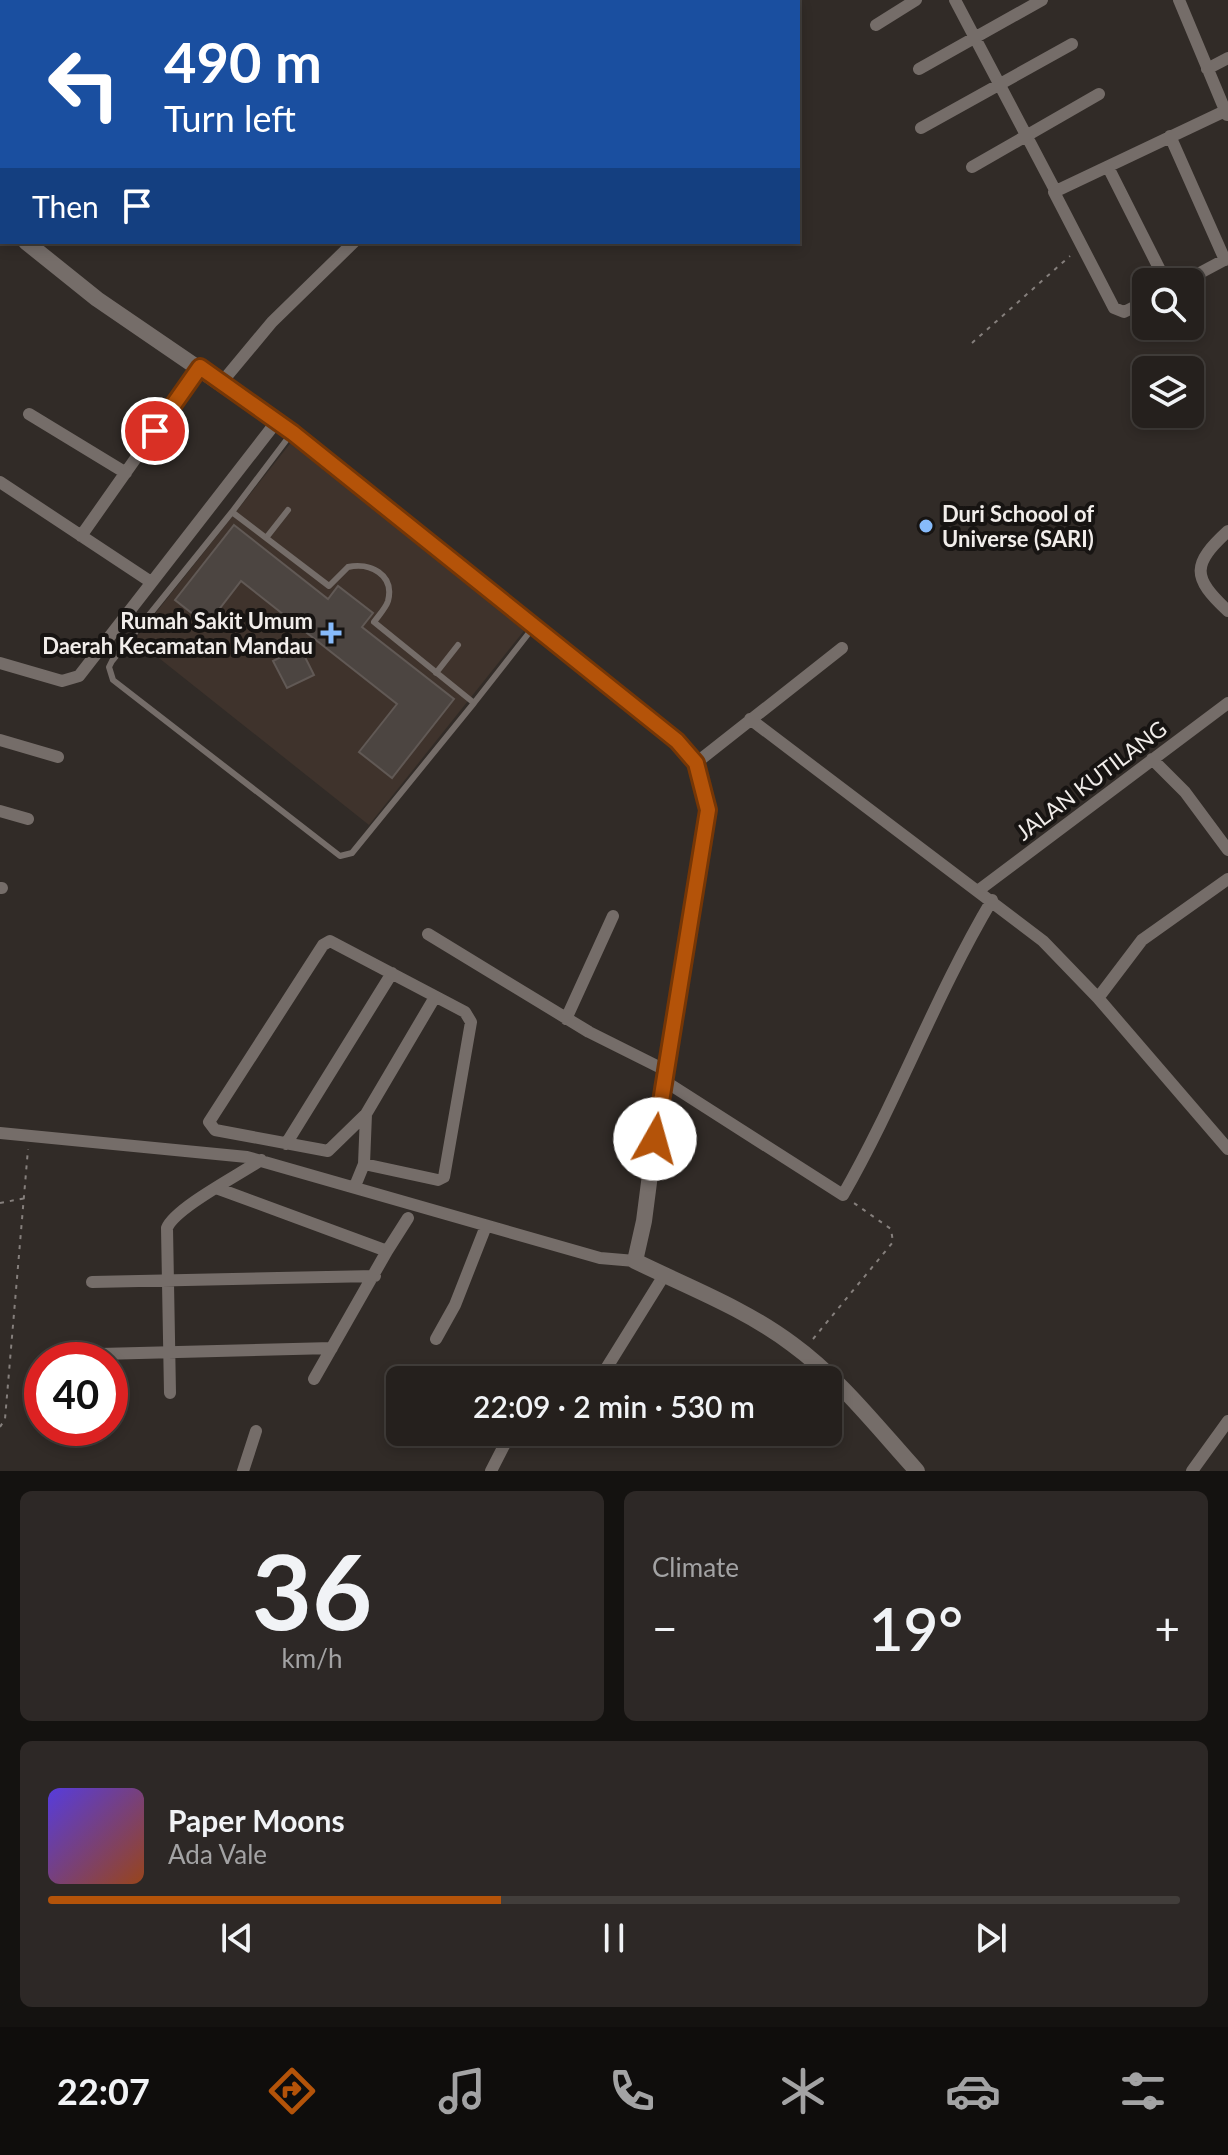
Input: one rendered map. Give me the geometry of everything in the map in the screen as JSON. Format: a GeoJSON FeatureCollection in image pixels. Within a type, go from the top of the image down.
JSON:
{"type":"FeatureCollection","features":[{"type":"Feature","properties":{"kind":"street"},"geometry":{"type":"LineString","coordinates":[[876,25],[916,0]]}},
{"type":"Feature","properties":{"kind":"street"},"geometry":{"type":"LineString","coordinates":[[955,0],[1055,190],[1055,199],[1116,311],[1124,312],[1132,308]]}},
{"type":"Feature","properties":{"kind":"street"},"geometry":{"type":"LineString","coordinates":[[919,69],[1042,0]]}},
{"type":"Feature","properties":{"kind":"street"},"geometry":{"type":"LineString","coordinates":[[1055,190],[1109,169],[1170,136],[1226,114],[1179,0]]}},
{"type":"Feature","properties":{"kind":"street"},"geometry":{"type":"LineString","coordinates":[[921,128],[1072,44]]}},
{"type":"Feature","properties":{"kind":"street"},"geometry":{"type":"LineString","coordinates":[[1207,69],[1228,58]]}},
{"type":"Feature","properties":{"kind":"street"},"geometry":{"type":"LineString","coordinates":[[972,167],[1099,94]]}},
{"type":"Feature","properties":{"kind":"street"},"geometry":{"type":"LineString","coordinates":[[1170,136],[1227,259],[1204,271]]}},
{"type":"Feature","properties":{"kind":"street"},"geometry":{"type":"LineString","coordinates":[[1109,169],[1159,268]]}},
{"type":"Feature","properties":{"kind":"street"},"geometry":{"type":"LineString","coordinates":[[28,244],[97,299],[293,433],[677,741],[696,763],[708,810],[664,1075],[644,1221],[635,1261]]}},
{"type":"Feature","properties":{"kind":"street"},"geometry":{"type":"LineString","coordinates":[[222,382],[272,322],[352,244]]}},
{"type":"Feature","properties":{"kind":"street"},"geometry":{"type":"LineString","coordinates":[[81,536],[200,367]]}},
{"type":"Feature","properties":{"kind":"street"},"geometry":{"type":"LineString","coordinates":[[29,414],[126,473]]}},
{"type":"Feature","properties":{"kind":"street"},"geometry":{"type":"LineString","coordinates":[[0,663],[62,681],[74,680],[277,421]]}},
{"type":"Feature","properties":{"kind":"street"},"geometry":{"type":"LineString","coordinates":[[0,482],[151,582]]}},
{"type":"Feature","properties":{"kind":"street"},"geometry":{"type":"LineString","coordinates":[[1228,531],[1205,552],[1200,569],[1207,591],[1228,611]]}},
{"type":"Feature","properties":{"kind":"street"},"geometry":{"type":"LineString","coordinates":[[696,763],[842,648]]}},
{"type":"Feature","properties":{"kind":"street","name":"JALAN KUTILANG"},"geometry":{"type":"LineString","coordinates":[[979,890],[1228,703]]}},
{"type":"Feature","properties":{"kind":"street"},"geometry":{"type":"LineString","coordinates":[[750,719],[1043,941],[1098,998],[1228,1149]]}},
{"type":"Feature","properties":{"kind":"street"},"geometry":{"type":"LineString","coordinates":[[0,740],[58,757]]}},
{"type":"Feature","properties":{"kind":"street"},"geometry":{"type":"LineString","coordinates":[[1152,759],[1185,792],[1228,850]]}},
{"type":"Feature","properties":{"kind":"street"},"geometry":{"type":"LineString","coordinates":[[0,811],[28,819]]}},
{"type":"Feature","properties":{"kind":"street"},"geometry":{"type":"LineString","coordinates":[[1098,998],[1142,940],[1228,879]]}},
{"type":"Feature","properties":{"kind":"street"},"geometry":{"type":"LineString","coordinates":[[428,934],[664,1075],[843,1195],[892,1107],[908,1061],[992,900]]}},
{"type":"Feature","properties":{"kind":"street"},"geometry":{"type":"LineString","coordinates":[[566,1019],[613,916]]}},
{"type":"Feature","properties":{"kind":"street"},"geometry":{"type":"LineString","coordinates":[[364,1164],[438,1180],[446,1175],[471,1022],[465,1012],[334,941],[327,942],[210,1117],[215,1130],[331,1150],[366,1114],[435,997]]}},
{"type":"Feature","properties":{"kind":"street"},"geometry":{"type":"LineString","coordinates":[[286,1144],[392,973]]}},
{"type":"Feature","properties":{"kind":"street"},"geometry":{"type":"LineString","coordinates":[[355,1186],[364,1164],[366,1114]]}},
{"type":"Feature","properties":{"kind":"street"},"geometry":{"type":"LineString","coordinates":[[0,1133],[261,1160],[600,1258],[635,1261],[663,1277],[719,1299],[767,1326],[802,1352],[917,1471]]}},
{"type":"Feature","properties":{"kind":"street"},"geometry":{"type":"LineString","coordinates":[[170,1393],[170,1221],[179,1210],[219,1189],[261,1160]]}},
{"type":"Feature","properties":{"kind":"street"},"geometry":{"type":"LineString","coordinates":[[219,1189],[387,1251]]}},
{"type":"Feature","properties":{"kind":"street"},"geometry":{"type":"LineString","coordinates":[[314,1379],[408,1218]]}},
{"type":"Feature","properties":{"kind":"street"},"geometry":{"type":"LineString","coordinates":[[436,1339],[455,1305],[486,1226]]}},
{"type":"Feature","properties":{"kind":"street"},"geometry":{"type":"LineString","coordinates":[[92,1282],[375,1276]]}},
{"type":"Feature","properties":{"kind":"street"},"geometry":{"type":"LineString","coordinates":[[608,1366],[663,1277]]}},
{"type":"Feature","properties":{"kind":"street"},"geometry":{"type":"LineString","coordinates":[[128,1353],[332,1348]]}},
{"type":"Feature","properties":{"kind":"street"},"geometry":{"type":"LineString","coordinates":[[1192,1471],[1228,1421]]}},
{"type":"Feature","properties":{"kind":"street"},"geometry":{"type":"LineString","coordinates":[[243,1471],[256,1431]]}},
{"type":"Feature","properties":{"kind":"street"},"geometry":{"type":"LineString","coordinates":[[491,1471],[504,1446]]}},
{"type":"Feature","properties":{"kind":"lane"},"geometry":{"type":"LineString","coordinates":[[293,433],[112,661],[109,667],[113,680],[340,856],[352,853],[534,626]]}},
{"type":"Feature","properties":{"kind":"lane"},"geometry":{"type":"LineString","coordinates":[[266,538],[288,510]]}},
{"type":"Feature","properties":{"kind":"lane"},"geometry":{"type":"LineString","coordinates":[[232,512],[329,586],[348,567],[367,565],[383,575],[388,601],[374,622],[474,703]]}},
{"type":"Feature","properties":{"kind":"lane"},"geometry":{"type":"LineString","coordinates":[[436,673],[458,645]]}},
{"type":"Feature","properties":{"kind":"path"},"geometry":{"type":"LineString","coordinates":[[972,343],[1080,247]]}},
{"type":"Feature","properties":{"kind":"path"},"geometry":{"type":"LineString","coordinates":[[0,1427],[5,1419],[26,1198],[28,1136]]}},
{"type":"Feature","properties":{"kind":"path"},"geometry":{"type":"LineString","coordinates":[[802,1352],[893,1242],[891,1229],[843,1195]]}},
{"type":"Feature","properties":{"kind":"path"},"geometry":{"type":"LineString","coordinates":[[0,1203],[26,1198]]}},
{"type":"Feature","properties":{"kind":"shaded area","name":"Rumah Sakit Umum Daerah Kecamatan Mandau"},"geometry":{"type":"Polygon","coordinates":[[[293,440],[527,627],[369,825],[135,639],[293,440]]]}},
{"type":"Feature","properties":{"kind":"building"},"geometry":{"type":"Polygon","coordinates":[[[234,525],[328,599],[338,586],[373,613],[362,627],[454,699],[392,778],[359,752],[397,704],[241,581],[207,625],[175,600],[234,525]]]}},
{"type":"Feature","properties":{"kind":"building"},"geometry":{"type":"Polygon","coordinates":[[[300,647],[314,675],[287,688],[273,661],[300,647]]]}},
{"type":"Feature","properties":{"kind":"place","name":"Duri Schoool of Universe (SARI)"},"geometry":{"type":"Point","coordinates":[926,526]}},
{"type":"Feature","properties":{"kind":"place","name":"Rumah Sakit Umum Daerah Kecamatan Mandau"},"geometry":{"type":"Point","coordinates":[331,633]}},
{"type":"Feature","properties":{"kind":"route"},"geometry":{"type":"LineString","coordinates":[[155,431],[200,367],[293,433],[592,676],[677,741],[696,763],[705,785],[708,810],[655,1139]]}}]}
